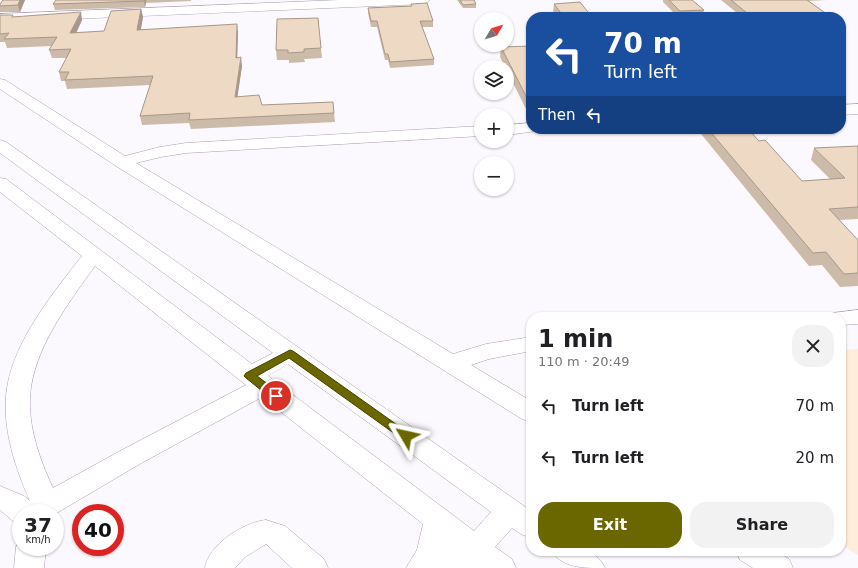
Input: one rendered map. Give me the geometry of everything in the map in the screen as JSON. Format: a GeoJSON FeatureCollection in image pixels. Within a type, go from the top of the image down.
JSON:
{"type":"FeatureCollection","features":[{"type":"Feature","properties":{"kind":"street"},"geometry":{"type":"LineString","coordinates":[[0,18],[424,0]]}},
{"type":"Feature","properties":{"kind":"street"},"geometry":{"type":"LineString","coordinates":[[0,83],[122,162],[452,363],[526,410]]}},
{"type":"Feature","properties":{"kind":"street"},"geometry":{"type":"LineString","coordinates":[[846,110],[858,109]]}},
{"type":"Feature","properties":{"kind":"street"},"geometry":{"type":"LineString","coordinates":[[514,129],[526,128]]}},
{"type":"Feature","properties":{"kind":"street"},"geometry":{"type":"LineString","coordinates":[[122,162],[160,152],[186,148],[474,131]]}},
{"type":"Feature","properties":{"kind":"street"},"geometry":{"type":"LineString","coordinates":[[0,145],[520,518],[488,558]]}},
{"type":"Feature","properties":{"kind":"street"},"geometry":{"type":"LineString","coordinates":[[0,184],[488,558]]}},
{"type":"Feature","properties":{"kind":"street"},"geometry":{"type":"LineString","coordinates":[[34,504],[36,484],[24,442],[19,410],[19,388],[25,366],[34,344],[63,296],[93,255]]}},
{"type":"Feature","properties":{"kind":"street"},"geometry":{"type":"LineString","coordinates":[[846,318],[858,317]]}},
{"type":"Feature","properties":{"kind":"street"},"geometry":{"type":"LineString","coordinates":[[452,363],[486,352],[526,345]]}},
{"type":"Feature","properties":{"kind":"street"},"geometry":{"type":"LineString","coordinates":[[45,504],[155,443],[256,381],[290,353]]}},
{"type":"Feature","properties":{"kind":"street"},"geometry":{"type":"LineString","coordinates":[[0,497],[14,504]]}},
{"type":"Feature","properties":{"kind":"street"},"geometry":{"type":"LineString","coordinates":[[425,564],[434,547],[438,520]]}},
{"type":"Feature","properties":{"kind":"street"},"geometry":{"type":"LineString","coordinates":[[220,568],[223,559],[228,554],[254,536],[269,532],[275,534],[313,568]]}},
{"type":"Feature","properties":{"kind":"street"},"geometry":{"type":"LineString","coordinates":[[425,564],[448,556],[468,555],[488,558]]}},
{"type":"Feature","properties":{"kind":"street"},"geometry":{"type":"LineString","coordinates":[[30,568],[31,556]]}},
{"type":"Feature","properties":{"kind":"street"},"geometry":{"type":"LineString","coordinates":[[573,556],[590,568]]}},
{"type":"Feature","properties":{"kind":"street"},"geometry":{"type":"LineString","coordinates":[[759,556],[778,568]]}},
{"type":"Feature","properties":{"kind":"shaded area"},"geometry":{"type":"Polygon","coordinates":[[[858,349],[858,555],[846,548],[846,350],[858,349]]]}},
{"type":"Feature","properties":{"kind":"building"},"geometry":{"type":"Polygon","coordinates":[[[3,0],[20,0],[18,5],[0,6],[3,0]]]}},
{"type":"Feature","properties":{"kind":"building"},"geometry":{"type":"Polygon","coordinates":[[[56,0],[144,0],[144,1],[53,4],[56,0]]]}},
{"type":"Feature","properties":{"kind":"building"},"geometry":{"type":"Polygon","coordinates":[[[460,0],[474,0],[476,4],[463,5],[460,0]]]}},
{"type":"Feature","properties":{"kind":"building"},"geometry":{"type":"Polygon","coordinates":[[[669,0],[692,0],[704,10],[680,11],[669,0]]]}},
{"type":"Feature","properties":{"kind":"building"},"geometry":{"type":"Polygon","coordinates":[[[731,0],[807,0],[824,12],[746,12],[731,0]]]}},
{"type":"Feature","properties":{"kind":"building"},"geometry":{"type":"Polygon","coordinates":[[[580,2],[588,12],[560,12],[554,4],[580,2]]]}},
{"type":"Feature","properties":{"kind":"building"},"geometry":{"type":"Polygon","coordinates":[[[427,3],[433,21],[420,21],[434,59],[390,62],[388,54],[385,54],[377,21],[371,21],[368,8],[412,6],[411,4],[427,3]]]}},
{"type":"Feature","properties":{"kind":"building"},"geometry":{"type":"Polygon","coordinates":[[[141,9],[137,30],[237,24],[236,58],[241,57],[235,97],[259,95],[262,105],[333,102],[334,113],[189,120],[190,113],[140,116],[153,76],[65,80],[69,72],[59,72],[71,49],[49,50],[57,37],[4,39],[9,33],[0,34],[0,15],[13,15],[12,17],[81,12],[70,33],[104,31],[111,11],[141,9]]]}},
{"type":"Feature","properties":{"kind":"building"},"geometry":{"type":"Polygon","coordinates":[[[318,18],[321,48],[304,49],[304,52],[288,53],[288,50],[276,50],[277,19],[318,18]]]}},
{"type":"Feature","properties":{"kind":"building"},"geometry":{"type":"Polygon","coordinates":[[[526,46],[526,96],[514,72],[514,60],[508,60],[504,52],[514,52],[514,47],[526,46]]]}},
{"type":"Feature","properties":{"kind":"building"},"geometry":{"type":"Polygon","coordinates":[[[712,134],[753,134],[759,141],[765,140],[802,181],[845,178],[814,148],[858,146],[858,207],[829,209],[858,240],[858,273],[844,274],[826,252],[813,253],[712,134]]]}},
{"type":"Feature","properties":{"kind":"route"},"geometry":{"type":"LineString","coordinates":[[276,396],[250,376],[290,353],[406,436]]}}]}
